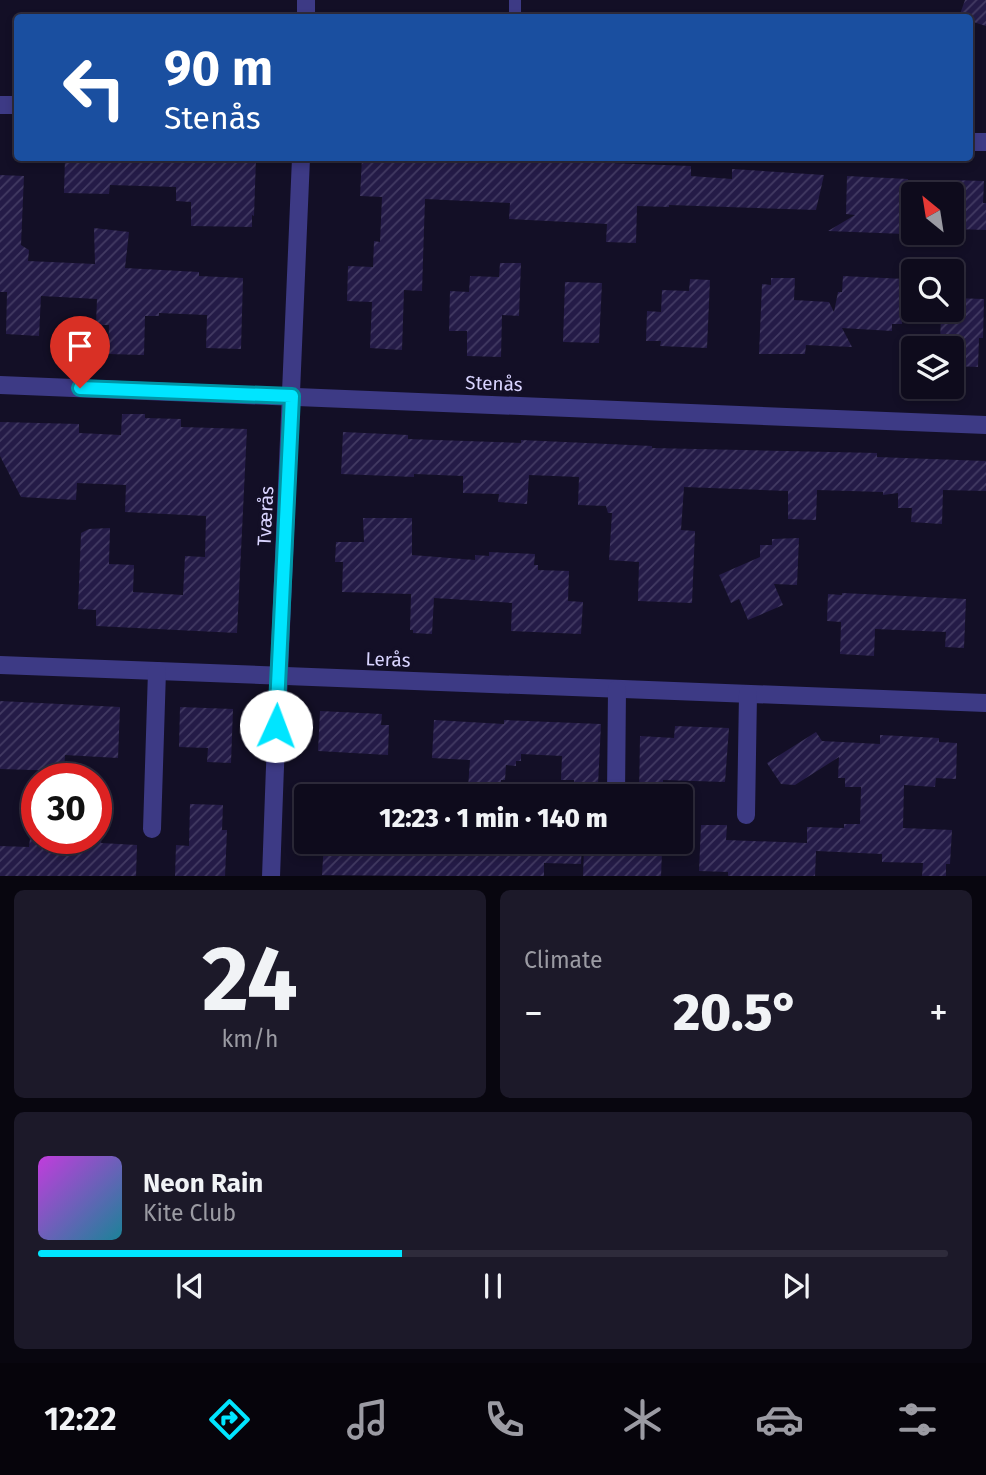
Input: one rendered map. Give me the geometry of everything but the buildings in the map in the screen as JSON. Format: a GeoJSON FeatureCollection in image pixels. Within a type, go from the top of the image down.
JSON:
{"type":"FeatureCollection","features":[{"type":"Feature","properties":{"kind":"street","name":"Tværås"},"geometry":{"type":"LineString","coordinates":[[271,876],[277,676],[301,161]]}},
{"type":"Feature","properties":{"kind":"street","name":"Stenås"},"geometry":{"type":"LineString","coordinates":[[0,385],[986,425]]}},
{"type":"Feature","properties":{"kind":"street","name":"Lerås"},"geometry":{"type":"LineString","coordinates":[[0,665],[986,703]]}},
{"type":"Feature","properties":{"kind":"street"},"geometry":{"type":"LineString","coordinates":[[152,829],[157,671]]}},
{"type":"Feature","properties":{"kind":"street"},"geometry":{"type":"LineString","coordinates":[[616,784],[617,689]]}},
{"type":"Feature","properties":{"kind":"street"},"geometry":{"type":"LineString","coordinates":[[746,815],[748,694]]}},
{"type":"Feature","properties":{"kind":"route"},"geometry":{"type":"LineString","coordinates":[[80,388],[292,396],[276,726]]}}]}
